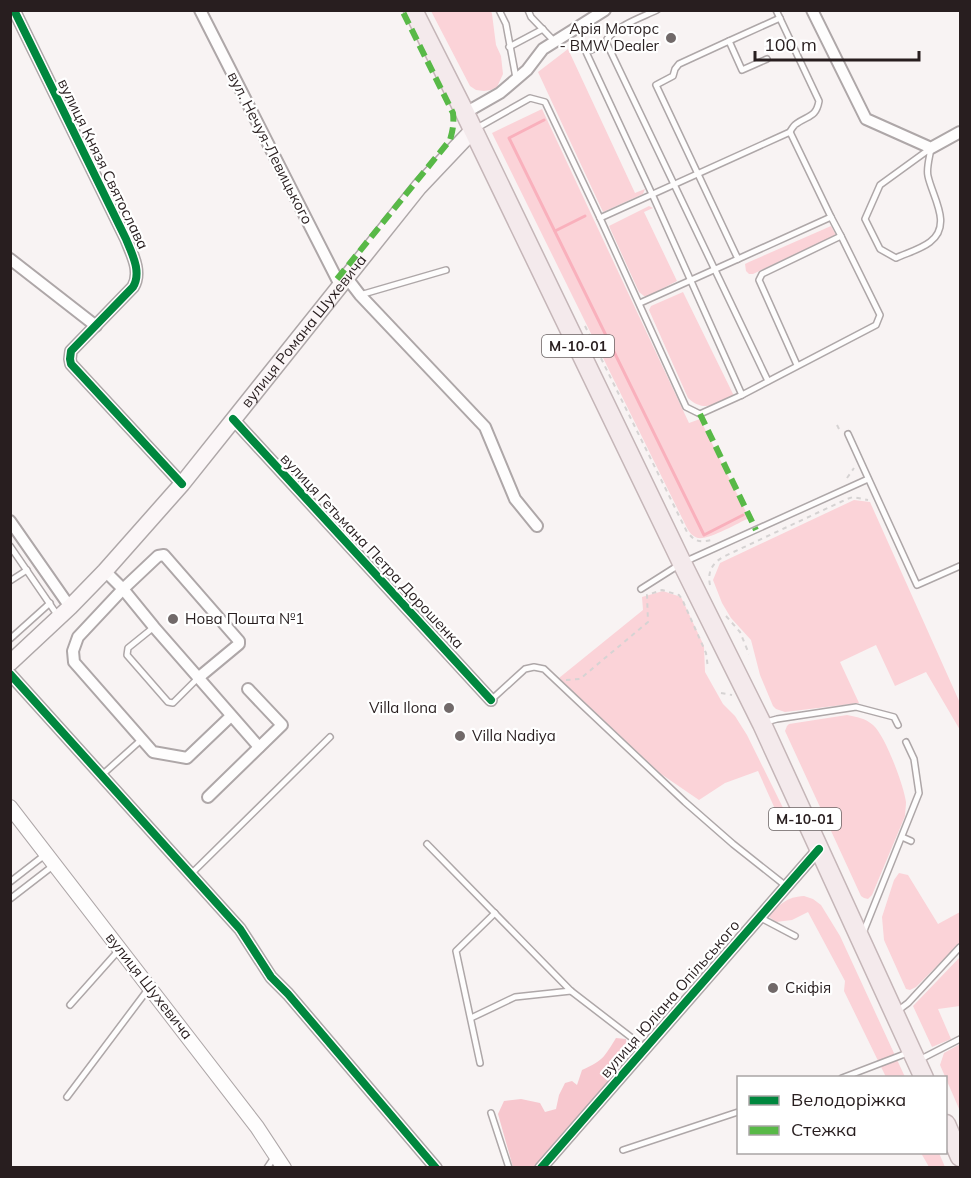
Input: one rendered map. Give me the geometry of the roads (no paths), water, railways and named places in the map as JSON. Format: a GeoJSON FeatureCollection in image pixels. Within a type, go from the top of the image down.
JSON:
{"type":"FeatureCollection","features":[{"type":"Feature","properties":{"kind":"highway","name":"М-10-01"},"geometry":{"type":"LineString","coordinates":[[413,10],[762,724],[917,1064]]}},
{"type":"Feature","properties":{"kind":"highway"},"geometry":{"type":"LineString","coordinates":[[947,1128],[960,1156]]}},
{"type":"Feature","properties":{"kind":"main road","name":"вулиця Романа Шухевича"},"geometry":{"type":"LineString","coordinates":[[11,663],[105,571],[182,484],[419,187],[473,130]]}},
{"type":"Feature","properties":{"kind":"street","name":"вулиця Князя Святослава"},"geometry":{"type":"LineString","coordinates":[[14,10],[126,239],[137,271],[133,287],[71,351],[70,360],[182,484]]}},
{"type":"Feature","properties":{"kind":"street","name":"вул. Нечуя-Левицького"},"geometry":{"type":"LineString","coordinates":[[200,10],[343,281],[360,295],[485,427],[515,499],[537,526]]}},
{"type":"Feature","properties":{"kind":"street"},"geometry":{"type":"LineString","coordinates":[[465,113],[500,93],[527,70],[543,49],[605,10]]}},
{"type":"Feature","properties":{"kind":"street"},"geometry":{"type":"LineString","coordinates":[[812,10],[866,119],[931,148],[960,132]]}},
{"type":"Feature","properties":{"kind":"street"},"geometry":{"type":"LineString","coordinates":[[10,259],[96,326]]}},
{"type":"Feature","properties":{"kind":"street","name":"вулиця Гетьмана Петра Дорошенка"},"geometry":{"type":"LineString","coordinates":[[233,419],[491,700]]}},
{"type":"Feature","properties":{"kind":"street"},"geometry":{"type":"LineString","coordinates":[[10,520],[65,612]]}},
{"type":"Feature","properties":{"kind":"street"},"geometry":{"type":"LineString","coordinates":[[198,678],[239,641],[164,555],[158,556],[78,637],[73,651],[74,662],[153,752],[187,758],[231,716]]}},
{"type":"Feature","properties":{"kind":"street"},"geometry":{"type":"LineString","coordinates":[[105,571],[259,747]]}},
{"type":"Feature","properties":{"kind":"street"},"geometry":{"type":"LineString","coordinates":[[11,663],[102,775],[240,929],[271,976],[436,1167]]}},
{"type":"Feature","properties":{"kind":"street"},"geometry":{"type":"LineString","coordinates":[[208,797],[282,725],[248,689]]}},
{"type":"Feature","properties":{"kind":"street","name":"вулиця Шухевича"},"geometry":{"type":"LineString","coordinates":[[10,807],[258,1127],[285,1167]]}},
{"type":"Feature","properties":{"kind":"street","name":"вулиця Юліана Опільського"},"geometry":{"type":"LineString","coordinates":[[541,1167],[819,849]]}},
{"type":"Feature","properties":{"kind":"lane"},"geometry":{"type":"LineString","coordinates":[[500,10],[506,24],[516,79]]}},
{"type":"Feature","properties":{"kind":"lane"},"geometry":{"type":"LineString","coordinates":[[528,10],[531,17],[555,42]]}},
{"type":"Feature","properties":{"kind":"lane"},"geometry":{"type":"LineString","coordinates":[[657,10],[610,35],[607,44],[768,381]]}},
{"type":"Feature","properties":{"kind":"lane"},"geometry":{"type":"LineString","coordinates":[[600,218],[790,132],[796,124],[812,116],[818,108],[819,101],[776,10]]}},
{"type":"Feature","properties":{"kind":"lane"},"geometry":{"type":"LineString","coordinates":[[738,259],[656,85],[673,76],[679,64],[780,18]]}},
{"type":"Feature","properties":{"kind":"lane"},"geometry":{"type":"LineString","coordinates":[[509,47],[543,29]]}},
{"type":"Feature","properties":{"kind":"lane"},"geometry":{"type":"LineString","coordinates":[[729,41],[742,70],[766,59]]}},
{"type":"Feature","properties":{"kind":"lane"},"geometry":{"type":"LineString","coordinates":[[607,44],[586,52],[742,395]]}},
{"type":"Feature","properties":{"kind":"lane"},"geometry":{"type":"LineString","coordinates":[[473,130],[530,98],[544,102],[640,303],[686,407],[700,414],[742,395],[876,325],[880,315],[790,132]]}},
{"type":"Feature","properties":{"kind":"lane"},"geometry":{"type":"LineString","coordinates":[[931,148],[927,173],[940,211],[940,228],[930,242],[896,258],[880,249],[865,219],[880,185],[931,148]]}},
{"type":"Feature","properties":{"kind":"lane"},"geometry":{"type":"LineString","coordinates":[[640,303],[831,217]]}},
{"type":"Feature","properties":{"kind":"lane"},"geometry":{"type":"LineString","coordinates":[[797,365],[759,280],[762,274],[841,236]]}},
{"type":"Feature","properties":{"kind":"lane"},"geometry":{"type":"LineString","coordinates":[[360,295],[446,270]]}},
{"type":"Feature","properties":{"kind":"lane"},"geometry":{"type":"LineString","coordinates":[[845,434],[868,478],[916,585],[960,566]]}},
{"type":"Feature","properties":{"kind":"lane"},"geometry":{"type":"LineString","coordinates":[[641,589],[682,563],[868,478]]}},
{"type":"Feature","properties":{"kind":"lane"},"geometry":{"type":"LineString","coordinates":[[10,546],[50,603],[65,612]]}},
{"type":"Feature","properties":{"kind":"lane"},"geometry":{"type":"LineString","coordinates":[[10,581],[27,570]]}},
{"type":"Feature","properties":{"kind":"lane"},"geometry":{"type":"LineString","coordinates":[[10,639],[50,603]]}},
{"type":"Feature","properties":{"kind":"lane"},"geometry":{"type":"LineString","coordinates":[[154,627],[128,648],[127,655],[168,702],[173,703],[198,678]]}},
{"type":"Feature","properties":{"kind":"lane"},"geometry":{"type":"LineString","coordinates":[[491,700],[529,667],[544,669],[685,802],[786,886]]}},
{"type":"Feature","properties":{"kind":"lane"},"geometry":{"type":"LineString","coordinates":[[762,724],[777,718],[856,707],[894,717],[898,725]]}},
{"type":"Feature","properties":{"kind":"lane"},"geometry":{"type":"LineString","coordinates":[[191,874],[330,737]]}},
{"type":"Feature","properties":{"kind":"lane"},"geometry":{"type":"LineString","coordinates":[[102,775],[141,740]]}},
{"type":"Feature","properties":{"kind":"lane"},"geometry":{"type":"LineString","coordinates":[[860,940],[919,793],[914,759],[906,742]]}},
{"type":"Feature","properties":{"kind":"lane"},"geometry":{"type":"LineString","coordinates":[[902,837],[911,841]]}},
{"type":"Feature","properties":{"kind":"lane"},"geometry":{"type":"LineString","coordinates":[[428,844],[571,991],[645,1048]]}},
{"type":"Feature","properties":{"kind":"lane"},"geometry":{"type":"LineString","coordinates":[[10,882],[51,858]]}},
{"type":"Feature","properties":{"kind":"lane"},"geometry":{"type":"LineString","coordinates":[[10,899],[51,858]]}},
{"type":"Feature","properties":{"kind":"lane"},"geometry":{"type":"LineString","coordinates":[[480,1063],[456,951],[495,913]]}},
{"type":"Feature","properties":{"kind":"lane"},"geometry":{"type":"LineString","coordinates":[[759,917],[795,936]]}},
{"type":"Feature","properties":{"kind":"lane"},"geometry":{"type":"LineString","coordinates":[[894,1014],[908,1003],[960,947]]}},
{"type":"Feature","properties":{"kind":"lane"},"geometry":{"type":"LineString","coordinates":[[70,1005],[120,948]]}},
{"type":"Feature","properties":{"kind":"lane"},"geometry":{"type":"LineString","coordinates":[[67,1097],[150,987]]}},
{"type":"Feature","properties":{"kind":"lane"},"geometry":{"type":"LineString","coordinates":[[471,1018],[515,998],[571,991]]}},
{"type":"Feature","properties":{"kind":"lane"},"geometry":{"type":"LineString","coordinates":[[848,1076],[917,1064],[960,1039]]}},
{"type":"Feature","properties":{"kind":"lane"},"geometry":{"type":"LineString","coordinates":[[623,1150],[737,1112]]}},
{"type":"Feature","properties":{"kind":"lane"},"geometry":{"type":"LineString","coordinates":[[491,1113],[509,1167]]}},
{"type":"Feature","properties":{"kind":"lane"},"geometry":{"type":"LineString","coordinates":[[267,1167],[276,1155]]}},
{"type":"Feature","properties":{"kind":"waterway"},"geometry":{"type":"LineString","coordinates":[[544,120],[509,138],[704,535],[743,515]]}},
{"type":"Feature","properties":{"kind":"waterway"},"geometry":{"type":"LineString","coordinates":[[555,231],[585,216]]}},
{"type":"Feature","properties":{"kind":"place","name":"Арія Моторс - BMW Dealer"},"geometry":{"type":"Point","coordinates":[671,38]}},
{"type":"Feature","properties":{"kind":"place","name":"Нова Пошта №1"},"geometry":{"type":"Point","coordinates":[173,619]}},
{"type":"Feature","properties":{"kind":"place","name":"Villa Ilona"},"geometry":{"type":"Point","coordinates":[449,708]}},
{"type":"Feature","properties":{"kind":"place","name":"Villa Nadiya"},"geometry":{"type":"Point","coordinates":[460,736]}},
{"type":"Feature","properties":{"kind":"place","name":"Скіфія"},"geometry":{"type":"Point","coordinates":[773,988]}}]}
